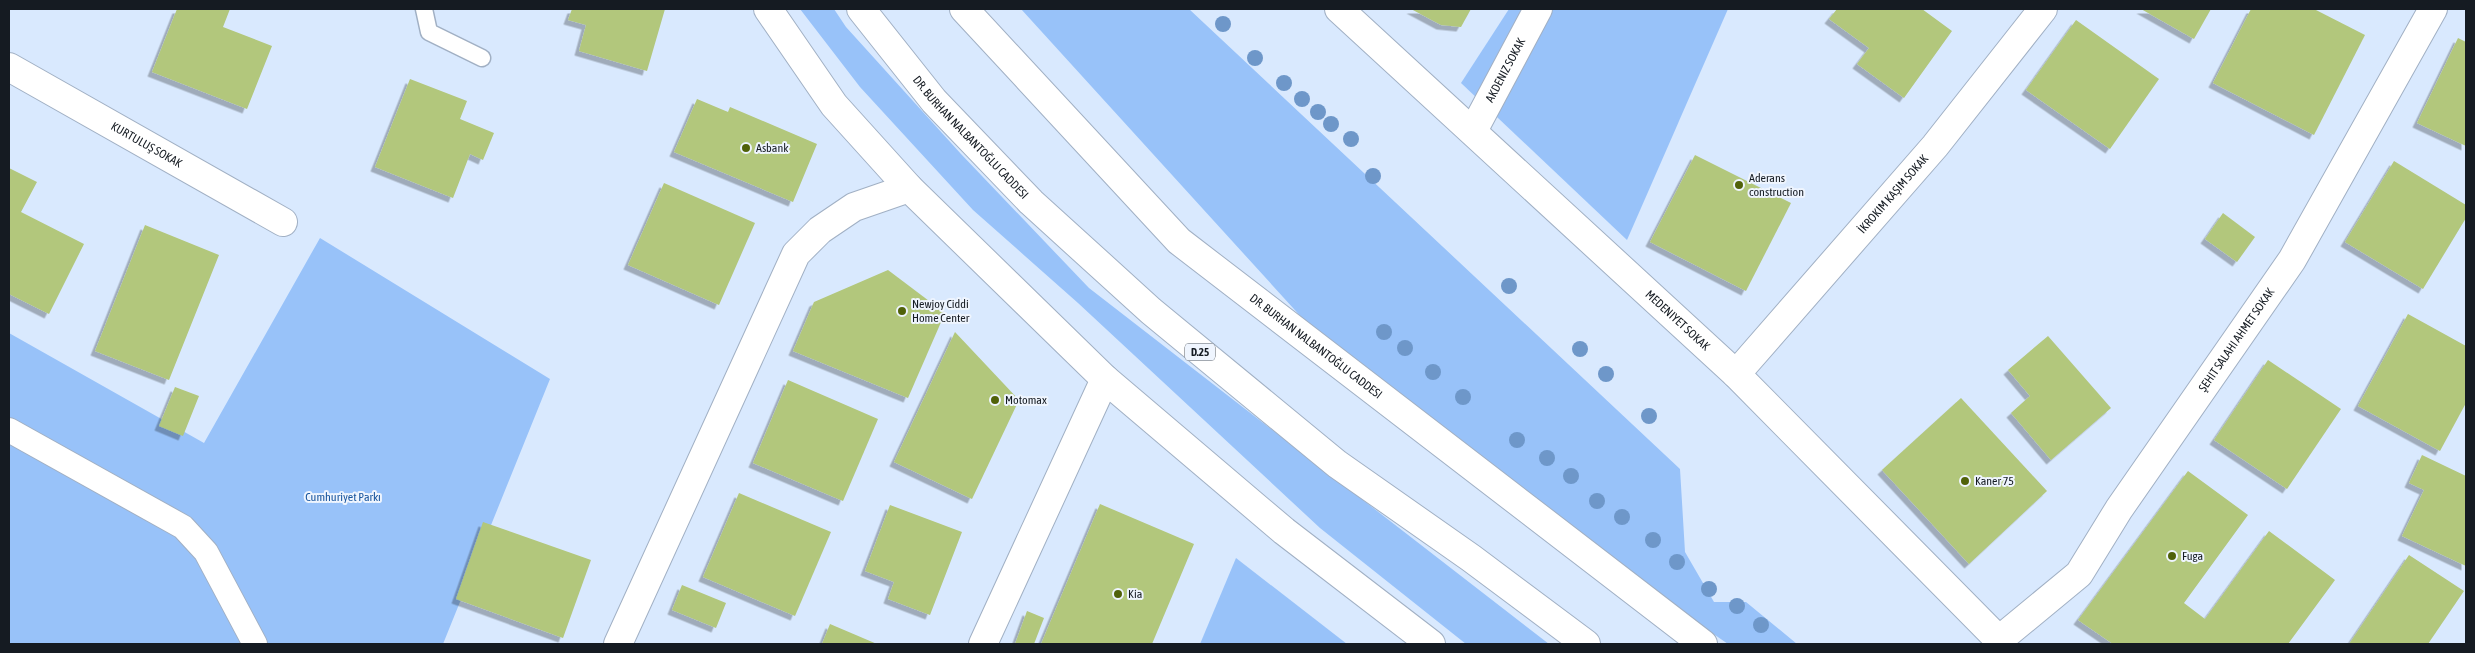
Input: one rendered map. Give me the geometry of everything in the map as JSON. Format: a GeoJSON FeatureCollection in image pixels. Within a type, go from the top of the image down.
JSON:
{"type":"FeatureCollection","features":[{"type":"Feature","properties":{"kind":"street"},"geometry":{"type":"LineString","coordinates":[[768,9],[834,105],[910,188],[1105,379],[1284,531],[1431,644]]}},
{"type":"Feature","properties":{"kind":"street","name":"DR. BURHAN NALBANTOĞLU CADDESI"},"geometry":{"type":"LineString","coordinates":[[861,9],[934,101],[1031,202],[1151,311],[1337,464],[1472,558],[1586,644]]}},
{"type":"Feature","properties":{"kind":"street","name":"DR. BURHAN NALBANTOĞLU CADDESI"},"geometry":{"type":"LineString","coordinates":[[964,9],[1179,241],[1703,644]]}},
{"type":"Feature","properties":{"kind":"street","name":"MEDENIYET SOKAK"},"geometry":{"type":"LineString","coordinates":[[1339,9],[1736,374],[2001,642]]}},
{"type":"Feature","properties":{"kind":"street","name":"AKDENIZ SOKAK"},"geometry":{"type":"LineString","coordinates":[[1473,131],[1538,9]]}},
{"type":"Feature","properties":{"kind":"street","name":"İKROKIM KAŞIM SOKAK"},"geometry":{"type":"LineString","coordinates":[[1736,374],[1935,146],[2043,9]]}},
{"type":"Feature","properties":{"kind":"street","name":"ŞEHIT SALAHI AHMET SOKAK"},"geometry":{"type":"LineString","coordinates":[[2001,642],[2079,574],[2119,509],[2292,260],[2433,9]]}},
{"type":"Feature","properties":{"kind":"street","name":"KURTULUŞ SOKAK"},"geometry":{"type":"LineString","coordinates":[[9,66],[283,222]]}},
{"type":"Feature","properties":{"kind":"street"},"geometry":{"type":"LineString","coordinates":[[618,644],[796,254],[820,230],[854,207],[910,188]]}},
{"type":"Feature","properties":{"kind":"street"},"geometry":{"type":"LineString","coordinates":[[983,644],[1105,379]]}},
{"type":"Feature","properties":{"kind":"street"},"geometry":{"type":"LineString","coordinates":[[9,430],[183,527],[206,552],[255,644]]}},
{"type":"Feature","properties":{"kind":"lane"},"geometry":{"type":"LineString","coordinates":[[424,9],[429,32],[482,58]]}},
{"type":"Feature","properties":{"kind":"green space"},"geometry":{"type":"Polygon","coordinates":[[[800,9],[834,9],[846,27],[961,154],[1089,288],[1549,644],[1466,644],[1320,528],[1078,303],[973,210],[860,87],[800,9]]]}},
{"type":"Feature","properties":{"kind":"green space"},"geometry":{"type":"Polygon","coordinates":[[[1021,9],[1189,9],[1680,469],[1685,552],[1714,602],[1746,602],[1797,644],[1728,644],[1676,608],[1314,331],[1021,9]]]}},
{"type":"Feature","properties":{"kind":"green space"},"geometry":{"type":"Polygon","coordinates":[[[1509,9],[1728,9],[1627,240],[1461,83],[1509,9]]]}},
{"type":"Feature","properties":{"kind":"green space","name":"Cumhuriyet Parkı"},"geometry":{"type":"Polygon","coordinates":[[[320,238],[550,379],[443,644],[9,644],[9,333],[204,443],[320,238]]]}},
{"type":"Feature","properties":{"kind":"green space"},"geometry":{"type":"Polygon","coordinates":[[[1236,558],[1347,644],[1200,644],[1236,558]]]}},
{"type":"Feature","properties":{"kind":"building"},"geometry":{"type":"Polygon","coordinates":[[[177,9],[230,9],[223,27],[272,46],[247,109],[152,72],[177,9]]]}},
{"type":"Feature","properties":{"kind":"building"},"geometry":{"type":"Polygon","coordinates":[[[572,9],[665,9],[647,71],[579,51],[586,25],[568,20],[572,9]]]}},
{"type":"Feature","properties":{"kind":"building"},"geometry":{"type":"Polygon","coordinates":[[[1411,9],[1471,9],[1461,27],[1441,25],[1411,9]]]}},
{"type":"Feature","properties":{"kind":"building"},"geometry":{"type":"Polygon","coordinates":[[[1837,9],[1922,9],[1952,31],[1904,98],[1857,64],[1869,48],[1829,19],[1837,9]]]}},
{"type":"Feature","properties":{"kind":"building"},"geometry":{"type":"Polygon","coordinates":[[[2141,9],[2211,9],[2194,39],[2141,9]]]}},
{"type":"Feature","properties":{"kind":"building"},"geometry":{"type":"Polygon","coordinates":[[[2251,9],[2314,9],[2365,35],[2314,135],[2213,83],[2251,9]]]}},
{"type":"Feature","properties":{"kind":"building"},"geometry":{"type":"Polygon","coordinates":[[[2076,20],[2159,79],[2110,149],[2026,90],[2076,20]]]}},
{"type":"Feature","properties":{"kind":"building"},"geometry":{"type":"Polygon","coordinates":[[[2458,38],[2466,42],[2466,146],[2417,123],[2458,38]]]}},
{"type":"Feature","properties":{"kind":"building"},"geometry":{"type":"Polygon","coordinates":[[[410,79],[467,101],[460,119],[494,133],[483,160],[470,154],[453,198],[375,167],[410,79]]]}},
{"type":"Feature","properties":{"kind":"building","name":"Asbank"},"geometry":{"type":"Polygon","coordinates":[[[697,99],[728,112],[730,107],[817,144],[793,202],[674,152],[697,99]]]}},
{"type":"Feature","properties":{"kind":"building"},"geometry":{"type":"Polygon","coordinates":[[[1695,155],[1791,203],[1746,291],[1650,242],[1695,155]]]}},
{"type":"Feature","properties":{"kind":"building"},"geometry":{"type":"Polygon","coordinates":[[[2394,161],[2466,205],[2466,218],[2423,289],[2345,242],[2394,161]]]}},
{"type":"Feature","properties":{"kind":"building"},"geometry":{"type":"Polygon","coordinates":[[[9,168],[37,182],[21,212],[84,244],[49,314],[9,294],[9,168]]]}},
{"type":"Feature","properties":{"kind":"building"},"geometry":{"type":"Polygon","coordinates":[[[664,183],[755,223],[719,305],[628,265],[664,183]]]}},
{"type":"Feature","properties":{"kind":"building"},"geometry":{"type":"Polygon","coordinates":[[[2223,213],[2255,237],[2237,262],[2205,239],[2223,213]]]}},
{"type":"Feature","properties":{"kind":"building"},"geometry":{"type":"Polygon","coordinates":[[[145,225],[219,255],[169,380],[95,351],[145,225]]]}},
{"type":"Feature","properties":{"kind":"building"},"geometry":{"type":"Polygon","coordinates":[[[888,270],[945,313],[908,398],[793,351],[814,302],[888,270]]]}},
{"type":"Feature","properties":{"kind":"building"},"geometry":{"type":"Polygon","coordinates":[[[2408,314],[2466,346],[2466,403],[2440,451],[2358,406],[2408,314]]]}},
{"type":"Feature","properties":{"kind":"building"},"geometry":{"type":"Polygon","coordinates":[[[955,332],[1019,400],[972,499],[894,462],[955,332]]]}},
{"type":"Feature","properties":{"kind":"building"},"geometry":{"type":"Polygon","coordinates":[[[2048,336],[2111,408],[2051,460],[2011,413],[2030,396],[2008,370],[2048,336]]]}},
{"type":"Feature","properties":{"kind":"building"},"geometry":{"type":"Polygon","coordinates":[[[2268,360],[2341,409],[2287,489],[2214,440],[2268,360]]]}},
{"type":"Feature","properties":{"kind":"building"},"geometry":{"type":"Polygon","coordinates":[[[788,380],[878,419],[843,501],[753,463],[788,380]]]}},
{"type":"Feature","properties":{"kind":"building"},"geometry":{"type":"Polygon","coordinates":[[[175,387],[199,396],[183,436],[159,426],[175,387]]]}},
{"type":"Feature","properties":{"kind":"building","name":"Kaner 75"},"geometry":{"type":"Polygon","coordinates":[[[1961,398],[2047,491],[1969,564],[1882,470],[1961,398]]]}},
{"type":"Feature","properties":{"kind":"building"},"geometry":{"type":"Polygon","coordinates":[[[2422,455],[2466,476],[2466,566],[2402,536],[2424,490],[2409,483],[2422,455]]]}},
{"type":"Feature","properties":{"kind":"building","name":"Fuga"},"geometry":{"type":"Polygon","coordinates":[[[2188,471],[2248,515],[2184,603],[2205,619],[2269,531],[2335,580],[2288,644],[2113,644],[2078,620],[2188,471]]]}},
{"type":"Feature","properties":{"kind":"building"},"geometry":{"type":"Polygon","coordinates":[[[739,493],[831,532],[795,616],[703,577],[739,493]]]}},
{"type":"Feature","properties":{"kind":"building","name":"Kia"},"geometry":{"type":"Polygon","coordinates":[[[1100,504],[1194,544],[1152,644],[1041,644],[1100,504]]]}},
{"type":"Feature","properties":{"kind":"building"},"geometry":{"type":"Polygon","coordinates":[[[890,505],[962,532],[930,615],[888,599],[894,582],[865,571],[890,505]]]}},
{"type":"Feature","properties":{"kind":"building"},"geometry":{"type":"Polygon","coordinates":[[[483,522],[591,560],[563,638],[456,599],[483,522]]]}},
{"type":"Feature","properties":{"kind":"building"},"geometry":{"type":"Polygon","coordinates":[[[2409,555],[2464,591],[2428,644],[2349,644],[2409,555]]]}},
{"type":"Feature","properties":{"kind":"building"},"geometry":{"type":"Polygon","coordinates":[[[682,585],[726,603],[716,628],[672,610],[682,585]]]}},
{"type":"Feature","properties":{"kind":"building"},"geometry":{"type":"Polygon","coordinates":[[[1027,611],[1044,618],[1034,644],[1015,644],[1027,611]]]}},
{"type":"Feature","properties":{"kind":"building"},"geometry":{"type":"Polygon","coordinates":[[[830,624],[877,644],[822,644],[830,624]]]}},
{"type":"Feature","properties":{"kind":"place","name":"Asbank"},"geometry":{"type":"Point","coordinates":[746,148]}},
{"type":"Feature","properties":{"kind":"place","name":"Aderans construction"},"geometry":{"type":"Point","coordinates":[1739,185]}},
{"type":"Feature","properties":{"kind":"place","name":"Newjoy Ciddi Home Center"},"geometry":{"type":"Point","coordinates":[902,311]}},
{"type":"Feature","properties":{"kind":"place","name":"Motomax"},"geometry":{"type":"Point","coordinates":[995,400]}},
{"type":"Feature","properties":{"kind":"place","name":"Kaner 75"},"geometry":{"type":"Point","coordinates":[1965,481]}},
{"type":"Feature","properties":{"kind":"place","name":"Fuga"},"geometry":{"type":"Point","coordinates":[2172,556]}},
{"type":"Feature","properties":{"kind":"place","name":"Kia"},"geometry":{"type":"Point","coordinates":[1118,594]}}]}
